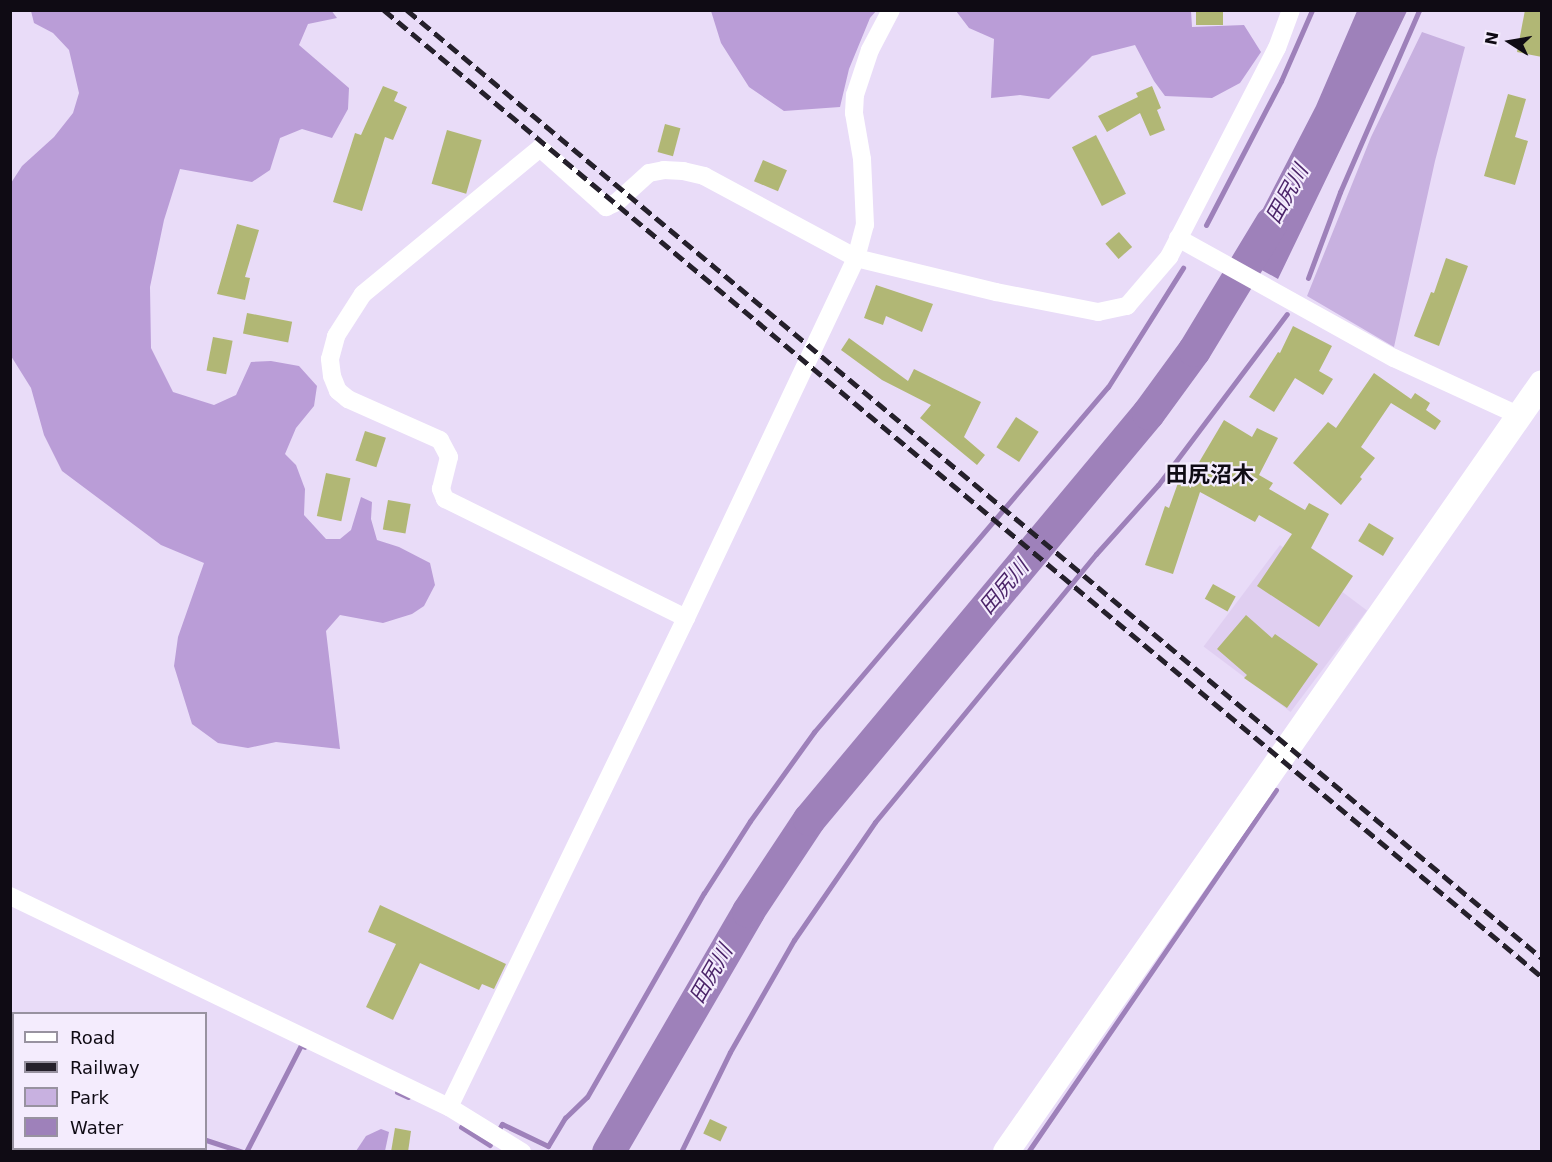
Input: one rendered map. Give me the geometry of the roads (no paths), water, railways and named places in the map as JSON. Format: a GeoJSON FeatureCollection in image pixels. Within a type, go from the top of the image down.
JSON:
{"type":"FeatureCollection","features":[{"type":"Feature","properties":{"kind":"street"},"geometry":{"type":"LineString","coordinates":[[449,1107],[686,618],[856,258],[865,225],[862,159],[854,113],[855,95],[870,50],[891,10]]}},
{"type":"Feature","properties":{"kind":"street"},"geometry":{"type":"LineString","coordinates":[[686,618],[446,499],[441,489],[449,457],[440,440],[348,399],[338,391],[332,376],[330,359],[336,336],[363,294],[540,148],[606,207],[617,202],[650,173],[664,170],[683,171],[704,176],[856,258],[996,292],[1098,312],[1126,306],[1169,257],[1277,48],[1291,10]]}},
{"type":"Feature","properties":{"kind":"street"},"geometry":{"type":"LineString","coordinates":[[1178,238],[1394,358],[1518,416]]}},
{"type":"Feature","properties":{"kind":"street"},"geometry":{"type":"LineString","coordinates":[[1006,1152],[1542,383]]}},
{"type":"Feature","properties":{"kind":"street"},"geometry":{"type":"LineString","coordinates":[[10,896],[449,1107],[520,1151]]}},
{"type":"Feature","properties":{"kind":"water"},"geometry":{"type":"Polygon","coordinates":[[[1357,11],[1407,11],[1278,279],[1238,257],[1316,106],[1357,11]]]}},
{"type":"Feature","properties":{"kind":"waterway"},"geometry":{"type":"LineString","coordinates":[[1206,225],[1281,81],[1312,10]]}},
{"type":"Feature","properties":{"kind":"waterway"},"geometry":{"type":"LineString","coordinates":[[1308,278],[1340,192],[1419,10]]}},
{"type":"Feature","properties":{"kind":"waterway","name":"田尻川"},"geometry":{"type":"LineString","coordinates":[[608,1152],[748,911],[809,819],[1148,413],[1194,350],[1271,223]]}},
{"type":"Feature","properties":{"kind":"waterway"},"geometry":{"type":"LineString","coordinates":[[499,1129],[502,1124],[548,1146],[565,1118],[587,1097],[704,893],[750,821],[814,732],[1108,387],[1183,268]]}},
{"type":"Feature","properties":{"kind":"waterway"},"geometry":{"type":"LineString","coordinates":[[681,1152],[730,1052],[794,940],[875,822],[1096,554],[1158,485],[1287,314]]}},
{"type":"Feature","properties":{"kind":"waterway"},"geometry":{"type":"LineString","coordinates":[[1028,1152],[1276,790]]}},
{"type":"Feature","properties":{"kind":"waterway"},"geometry":{"type":"LineString","coordinates":[[246,1152],[301,1045],[305,1047]]}},
{"type":"Feature","properties":{"kind":"waterway"},"geometry":{"type":"LineString","coordinates":[[397,1092],[408,1097]]}},
{"type":"Feature","properties":{"kind":"waterway"},"geometry":{"type":"LineString","coordinates":[[461,1127],[490,1145]]}},
{"type":"Feature","properties":{"kind":"waterway"},"geometry":{"type":"LineString","coordinates":[[207,1140],[243,1152]]}},
{"type":"Feature","properties":{"kind":"railway"},"geometry":{"type":"LineString","coordinates":[[384,10],[1542,977]]}},
{"type":"Feature","properties":{"kind":"railway"},"geometry":{"type":"LineString","coordinates":[[407,10],[1542,958]]}},
{"type":"Feature","properties":{"kind":"district","name":"田尻沼木"},"geometry":{"type":"Point","coordinates":[1210,475]}}]}
